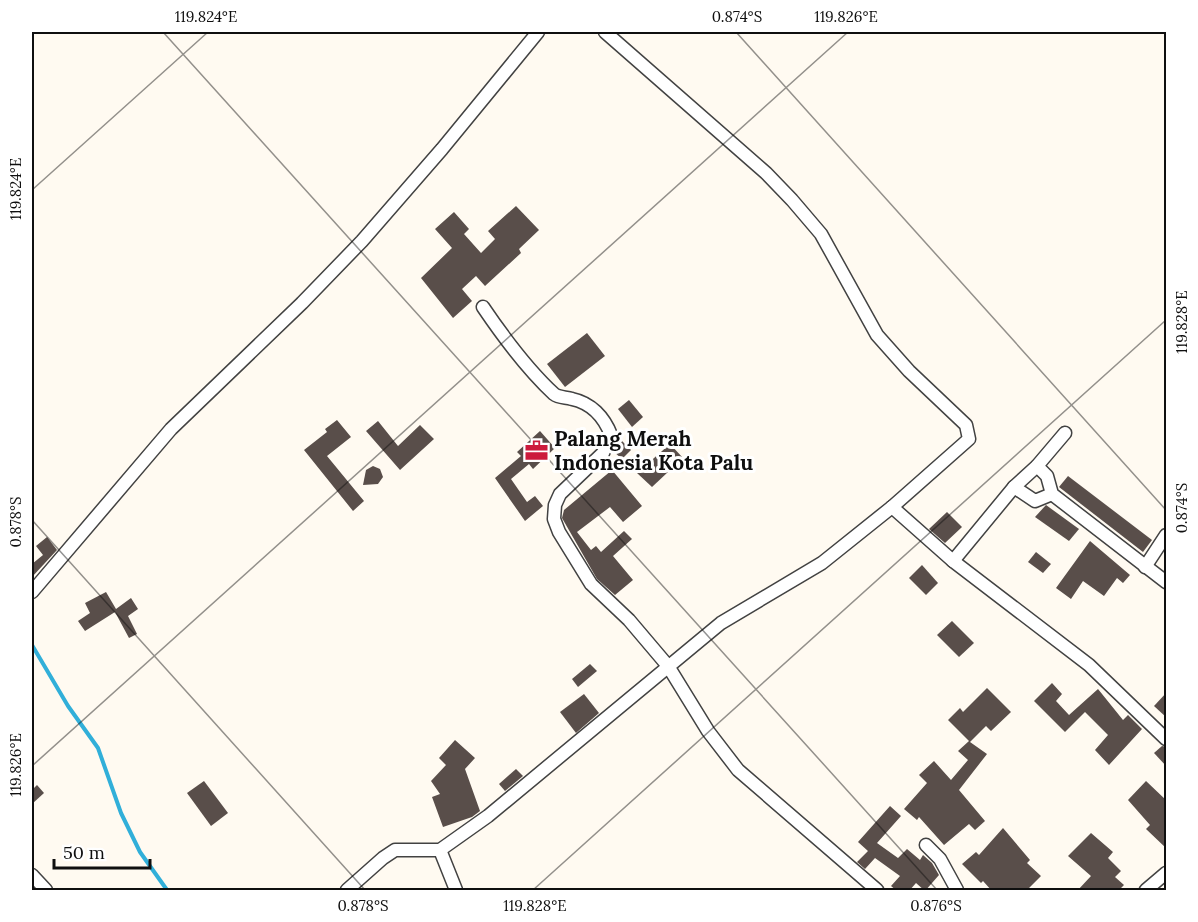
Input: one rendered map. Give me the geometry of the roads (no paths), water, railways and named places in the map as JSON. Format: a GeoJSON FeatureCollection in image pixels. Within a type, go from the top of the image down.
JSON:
{"type":"FeatureCollection","features":[{"type":"Feature","properties":{"kind":"street"},"geometry":{"type":"LineString","coordinates":[[32,592],[171,429],[287,318],[362,241],[538,32]]}},
{"type":"Feature","properties":{"kind":"street"},"geometry":{"type":"LineString","coordinates":[[347,891],[395,850],[440,850],[488,816],[721,623],[751,603],[822,563],[965,444],[969,432],[966,425],[909,371],[877,335],[821,234],[792,200],[766,173],[605,32]]}},
{"type":"Feature","properties":{"kind":"street"},"geometry":{"type":"LineString","coordinates":[[483,307],[506,341],[557,396],[581,401],[594,409],[606,424],[611,435],[603,453],[560,494],[555,505],[554,519],[559,532],[591,584],[628,620],[668,666],[708,731],[738,770],[877,891]]}},
{"type":"Feature","properties":{"kind":"street"},"geometry":{"type":"LineString","coordinates":[[953,561],[1014,487],[1037,466],[1065,432]]}},
{"type":"Feature","properties":{"kind":"street"},"geometry":{"type":"LineString","coordinates":[[1037,466],[1047,476],[1052,494],[1167,582]]}},
{"type":"Feature","properties":{"kind":"street"},"geometry":{"type":"LineString","coordinates":[[1014,487],[1035,501],[1052,494]]}},
{"type":"Feature","properties":{"kind":"street"},"geometry":{"type":"LineString","coordinates":[[892,507],[953,561],[1089,665],[1167,739]]}},
{"type":"Feature","properties":{"kind":"street"},"geometry":{"type":"LineString","coordinates":[[1145,567],[1167,535]]}},
{"type":"Feature","properties":{"kind":"street"},"geometry":{"type":"LineString","coordinates":[[926,846],[940,859],[957,891]]}},
{"type":"Feature","properties":{"kind":"street"},"geometry":{"type":"LineString","coordinates":[[440,850],[456,891]]}},
{"type":"Feature","properties":{"kind":"street"},"geometry":{"type":"LineString","coordinates":[[1146,891],[1167,873]]}},
{"type":"Feature","properties":{"kind":"street"},"geometry":{"type":"LineString","coordinates":[[32,874],[46,891]]}},
{"type":"Feature","properties":{"kind":"waterway"},"geometry":{"type":"LineString","coordinates":[[32,645],[68,706],[98,748],[121,813],[140,852],[167,890]]}},
{"type":"Feature","properties":{"kind":"place","name":"Palang Merah Indonesia Kota Palu"},"geometry":{"type":"Point","coordinates":[536,450]}}]}
